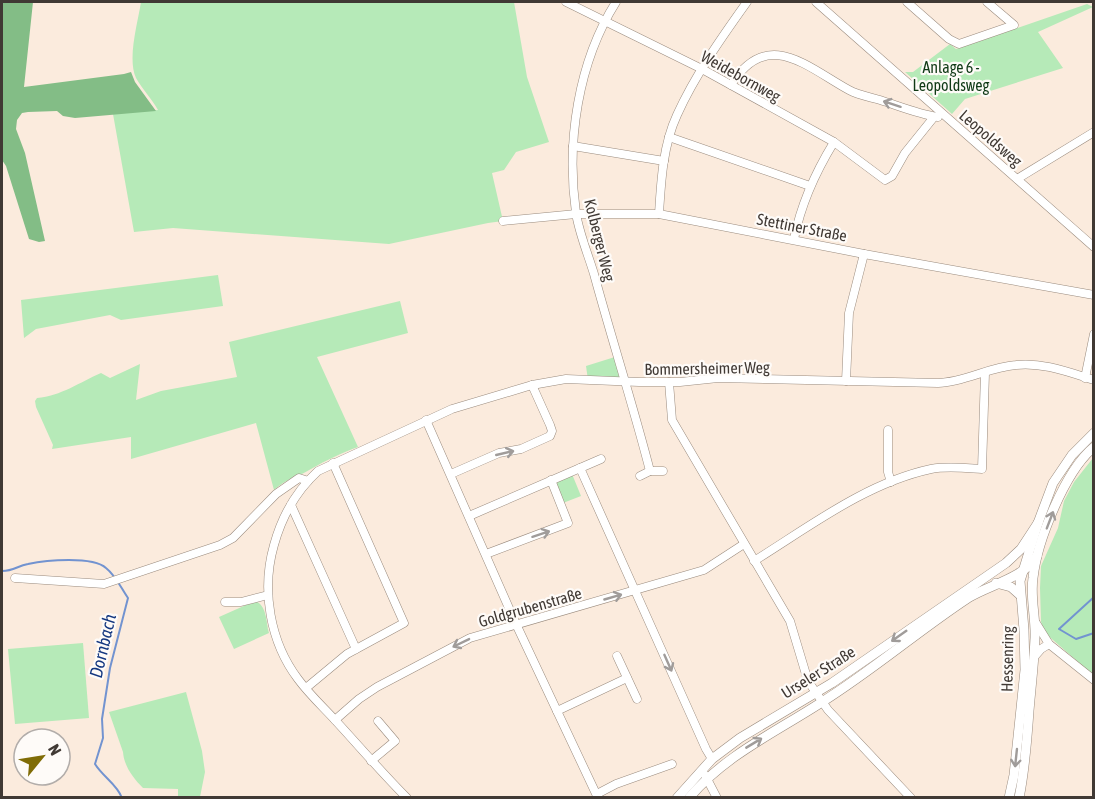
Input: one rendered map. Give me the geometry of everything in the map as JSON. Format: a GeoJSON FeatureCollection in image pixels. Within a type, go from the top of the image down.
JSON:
{"type":"FeatureCollection","features":[{"type":"Feature","properties":{"kind":"street","name":"Weidebornweg"},"geometry":{"type":"LineString","coordinates":[[567,2],[702,69],[834,142],[884,179],[889,179],[894,174],[905,153],[934,117]]}},
{"type":"Feature","properties":{"kind":"street","name":"Kolberger Weg"},"geometry":{"type":"LineString","coordinates":[[616,2],[604,20],[582,86],[573,146],[576,214],[626,381],[650,471]]}},
{"type":"Feature","properties":{"kind":"street"},"geometry":{"type":"LineString","coordinates":[[659,214],[664,161],[676,116],[702,69],[747,2]]}},
{"type":"Feature","properties":{"kind":"street","name":"Leopoldsweg"},"geometry":{"type":"LineString","coordinates":[[816,2],[1094,247]]}},
{"type":"Feature","properties":{"kind":"street"},"geometry":{"type":"LineString","coordinates":[[907,2],[949,39],[959,44],[1014,25],[987,2]]}},
{"type":"Feature","properties":{"kind":"street"},"geometry":{"type":"LineString","coordinates":[[731,85],[742,68],[750,62],[769,55],[781,56],[815,68],[854,92],[934,117],[948,119]]}},
{"type":"Feature","properties":{"kind":"street"},"geometry":{"type":"LineString","coordinates":[[1017,179],[1094,132]]}},
{"type":"Feature","properties":{"kind":"street"},"geometry":{"type":"LineString","coordinates":[[669,137],[810,186]]}},
{"type":"Feature","properties":{"kind":"street"},"geometry":{"type":"LineString","coordinates":[[794,239],[810,186],[834,142]]}},
{"type":"Feature","properties":{"kind":"street"},"geometry":{"type":"LineString","coordinates":[[573,146],[664,161]]}},
{"type":"Feature","properties":{"kind":"street","name":"Stettiner Straße"},"geometry":{"type":"LineString","coordinates":[[503,221],[576,214],[659,214],[1094,295]]}},
{"type":"Feature","properties":{"kind":"street"},"geometry":{"type":"LineString","coordinates":[[846,381],[849,313],[864,254]]}},
{"type":"Feature","properties":{"kind":"street"},"geometry":{"type":"LineString","coordinates":[[1089,379],[1094,334]]}},
{"type":"Feature","properties":{"kind":"street","name":"Bommersheimer Weg"},"geometry":{"type":"LineString","coordinates":[[308,481],[318,471],[333,463],[473,401],[532,385],[566,379],[669,382],[718,378],[944,383],[1014,365],[1028,364],[1050,367],[1089,379]]}},
{"type":"Feature","properties":{"kind":"street"},"geometry":{"type":"LineString","coordinates":[[754,561],[856,498],[891,482],[932,469],[954,467],[981,469],[985,373]]}},
{"type":"Feature","properties":{"kind":"street"},"geometry":{"type":"LineString","coordinates":[[669,382],[672,420],[790,621],[804,672],[816,693],[822,703],[911,798]]}},
{"type":"Feature","properties":{"kind":"street"},"geometry":{"type":"LineString","coordinates":[[451,474],[499,453],[521,449],[550,436],[552,431],[550,425],[532,385]]}},
{"type":"Feature","properties":{"kind":"street"},"geometry":{"type":"LineString","coordinates":[[426,420],[516,624],[598,796],[616,784],[672,764]]}},
{"type":"Feature","properties":{"kind":"street"},"geometry":{"type":"LineString","coordinates":[[888,430],[888,472],[891,482]]}},
{"type":"Feature","properties":{"kind":"street"},"geometry":{"type":"LineString","coordinates":[[1038,523],[1060,470],[1094,433]]}},
{"type":"Feature","properties":{"kind":"street"},"geometry":{"type":"LineString","coordinates":[[1037,556],[1063,485],[1087,452],[1094,447]]}},
{"type":"Feature","properties":{"kind":"street"},"geometry":{"type":"LineString","coordinates":[[469,516],[601,459]]}},
{"type":"Feature","properties":{"kind":"street"},"geometry":{"type":"LineString","coordinates":[[306,688],[344,656],[404,623],[333,463]]}},
{"type":"Feature","properties":{"kind":"street"},"geometry":{"type":"LineString","coordinates":[[580,468],[712,759]]}},
{"type":"Feature","properties":{"kind":"street"},"geometry":{"type":"LineString","coordinates":[[640,476],[650,471],[663,471]]}},
{"type":"Feature","properties":{"kind":"street"},"geometry":{"type":"LineString","coordinates":[[15,578],[93,584],[119,580],[228,542],[287,485],[299,478],[308,481],[291,504],[273,549],[268,595],[273,624],[280,646],[291,668],[306,688],[407,798]]}},
{"type":"Feature","properties":{"kind":"street"},"geometry":{"type":"LineString","coordinates":[[486,554],[568,523],[551,480]]}},
{"type":"Feature","properties":{"kind":"street"},"geometry":{"type":"LineString","coordinates":[[291,504],[356,649]]}},
{"type":"Feature","properties":{"kind":"street","name":"Hessenring"},"geometry":{"type":"LineString","coordinates":[[1009,798],[1014,775],[1025,670],[1024,630],[1019,586],[1038,523]]}},
{"type":"Feature","properties":{"kind":"street","name":"Urseler Straße"},"geometry":{"type":"LineString","coordinates":[[689,798],[712,759],[762,723],[816,693],[982,579],[1015,555],[1038,523]]}},
{"type":"Feature","properties":{"kind":"street","name":"Goldgrubenstraße"},"geometry":{"type":"LineString","coordinates":[[335,720],[367,693],[477,636],[704,570],[744,544]]}},
{"type":"Feature","properties":{"kind":"street","name":"Hessenring"},"geometry":{"type":"LineString","coordinates":[[1019,798],[1025,767],[1034,657],[1035,622],[1032,584],[1037,556]]}},
{"type":"Feature","properties":{"kind":"street","name":"Urseler Straße"},"geometry":{"type":"LineString","coordinates":[[677,798],[704,774],[822,703],[968,598],[1023,570],[1037,556]]}},
{"type":"Feature","properties":{"kind":"street","name":"Urseler Straße"},"geometry":{"type":"LineString","coordinates":[[982,579],[1012,566],[1023,570]]}},
{"type":"Feature","properties":{"kind":"street"},"geometry":{"type":"LineString","coordinates":[[1023,570],[1032,584]]}},
{"type":"Feature","properties":{"kind":"street"},"geometry":{"type":"LineString","coordinates":[[996,583],[1011,587],[1020,595]]}},
{"type":"Feature","properties":{"kind":"street"},"geometry":{"type":"LineString","coordinates":[[225,602],[241,602],[268,595]]}},
{"type":"Feature","properties":{"kind":"street"},"geometry":{"type":"LineString","coordinates":[[1035,622],[1049,644],[1094,680]]}},
{"type":"Feature","properties":{"kind":"street"},"geometry":{"type":"LineString","coordinates":[[1034,657],[1049,644]]}},
{"type":"Feature","properties":{"kind":"street"},"geometry":{"type":"LineString","coordinates":[[617,656],[637,699]]}},
{"type":"Feature","properties":{"kind":"street"},"geometry":{"type":"LineString","coordinates":[[557,711],[627,678]]}},
{"type":"Feature","properties":{"kind":"street"},"geometry":{"type":"LineString","coordinates":[[371,761],[395,741],[378,721]]}},
{"type":"Feature","properties":{"kind":"street"},"geometry":{"type":"LineString","coordinates":[[704,774],[717,798]]}},
{"type":"Feature","properties":{"kind":"green space"},"geometry":{"type":"Polygon","coordinates":[[[2,2],[33,2],[24,87],[131,72],[135,82],[156,111],[75,118],[63,116],[57,111],[22,113],[17,120],[16,129],[25,153],[45,241],[29,239],[6,166],[2,160],[2,2]]]}},
{"type":"Feature","properties":{"kind":"green space"},"geometry":{"type":"Polygon","coordinates":[[[141,2],[514,2],[527,77],[549,142],[516,152],[504,170],[492,173],[503,221],[389,244],[173,228],[134,232],[113,114],[158,110],[138,82],[134,70],[133,51],[141,2]]]}},
{"type":"Feature","properties":{"kind":"green space","name":"Anlage 6 - Leopoldsweg"},"geometry":{"type":"Polygon","coordinates":[[[1087,4],[1093,7],[1038,32],[1063,68],[965,99],[952,114],[905,72],[913,72],[950,44],[956,49],[1087,4]]]}},
{"type":"Feature","properties":{"kind":"green space"},"geometry":{"type":"Polygon","coordinates":[[[218,275],[223,306],[121,320],[110,315],[36,329],[24,338],[21,300],[218,275]]]}},
{"type":"Feature","properties":{"kind":"green space"},"geometry":{"type":"Polygon","coordinates":[[[400,301],[408,333],[317,357],[358,447],[288,480],[274,490],[256,423],[131,459],[131,437],[52,449],[53,445],[36,407],[37,398],[62,392],[101,373],[110,378],[140,364],[136,400],[161,391],[237,377],[229,342],[400,301]]]}},
{"type":"Feature","properties":{"kind":"green space"},"geometry":{"type":"Polygon","coordinates":[[[618,356],[626,381],[588,380],[586,366],[618,356]]]}},
{"type":"Feature","properties":{"kind":"green space"},"geometry":{"type":"Polygon","coordinates":[[[1093,458],[1093,675],[1045,633],[1041,622],[1040,588],[1041,566],[1058,528],[1064,501],[1074,482],[1093,458]]]}},
{"type":"Feature","properties":{"kind":"green space"},"geometry":{"type":"Polygon","coordinates":[[[572,474],[581,496],[563,503],[556,487],[558,480],[572,474]]]}},
{"type":"Feature","properties":{"kind":"green space"},"geometry":{"type":"Polygon","coordinates":[[[255,601],[264,610],[269,633],[234,649],[219,617],[255,601]]]}},
{"type":"Feature","properties":{"kind":"green space"},"geometry":{"type":"Polygon","coordinates":[[[83,643],[89,718],[15,724],[8,649],[83,643]]]}},
{"type":"Feature","properties":{"kind":"green space"},"geometry":{"type":"Polygon","coordinates":[[[186,692],[202,751],[205,772],[200,797],[178,797],[178,789],[143,788],[127,767],[109,712],[186,692]]]}},
{"type":"Feature","properties":{"kind":"waterway","name":"Dornbach"},"geometry":{"type":"LineString","coordinates":[[2,571],[46,561],[91,562],[100,564],[110,571],[128,598],[110,668],[102,719],[103,738],[95,764],[122,798]]}},
{"type":"Feature","properties":{"kind":"waterway"},"geometry":{"type":"LineString","coordinates":[[1094,597],[1059,629],[1076,639],[1094,633]]}}]}
